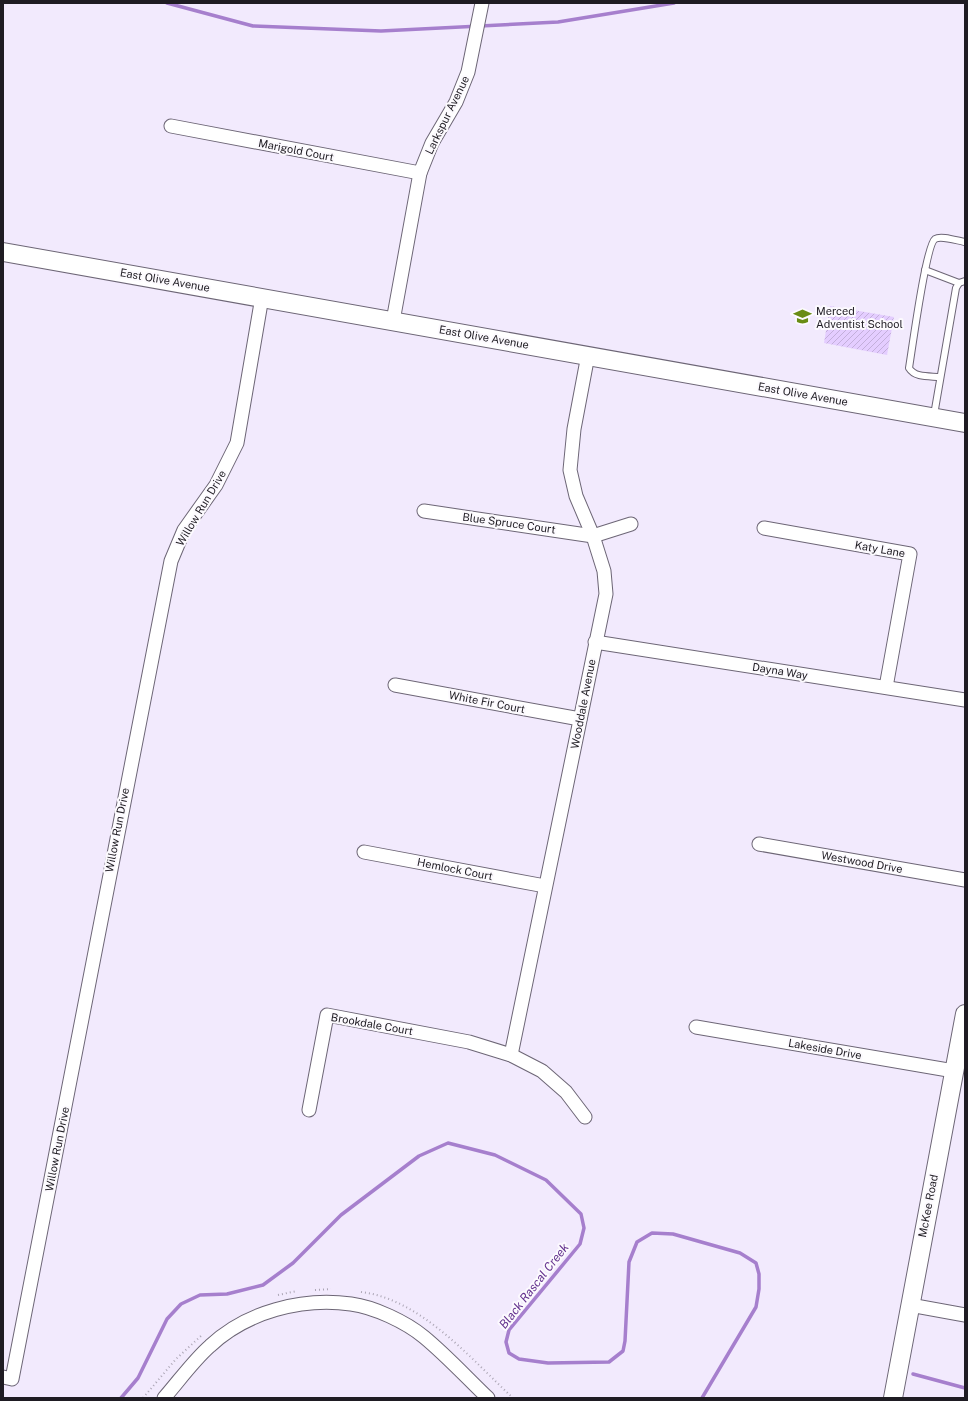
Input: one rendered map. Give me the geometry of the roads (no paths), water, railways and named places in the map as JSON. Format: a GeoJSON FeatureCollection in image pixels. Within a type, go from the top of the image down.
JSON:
{"type":"FeatureCollection","features":[{"type":"Feature","properties":{"kind":"main road","name":"East Olive Avenue"},"geometry":{"type":"LineString","coordinates":[[3,252],[965,423]]}},
{"type":"Feature","properties":{"kind":"main road","name":"McKee Road"},"geometry":{"type":"LineString","coordinates":[[893,1398],[965,1014]]}},
{"type":"Feature","properties":{"kind":"street","name":"Larkspur Avenue"},"geometry":{"type":"LineString","coordinates":[[393,321],[420,173],[432,143],[456,102],[468,72],[482,3]]}},
{"type":"Feature","properties":{"kind":"street","name":"Marigold Court"},"geometry":{"type":"LineString","coordinates":[[172,126],[420,173]]}},
{"type":"Feature","properties":{"kind":"street","name":"Willow Run Drive"},"geometry":{"type":"LineString","coordinates":[[7,1378],[171,561],[184,530],[216,485],[237,443],[262,297]]}},
{"type":"Feature","properties":{"kind":"street","name":"Wooddale Avenue"},"geometry":{"type":"LineString","coordinates":[[510,1055],[580,719],[594,642],[606,594],[604,571],[593,536],[576,496],[570,470],[574,429],[588,355]]}},
{"type":"Feature","properties":{"kind":"street","name":"Blue Spruce Court"},"geometry":{"type":"LineString","coordinates":[[424,511],[593,536]]}},
{"type":"Feature","properties":{"kind":"street"},"geometry":{"type":"LineString","coordinates":[[593,536],[631,524]]}},
{"type":"Feature","properties":{"kind":"street","name":"Katy Lane"},"geometry":{"type":"LineString","coordinates":[[764,528],[910,554],[886,687]]}},
{"type":"Feature","properties":{"kind":"street","name":"Dayna Way"},"geometry":{"type":"LineString","coordinates":[[594,642],[965,700]]}},
{"type":"Feature","properties":{"kind":"street","name":"White Fir Court"},"geometry":{"type":"LineString","coordinates":[[395,685],[580,719]]}},
{"type":"Feature","properties":{"kind":"street","name":"Westwood Drive"},"geometry":{"type":"LineString","coordinates":[[759,844],[965,880]]}},
{"type":"Feature","properties":{"kind":"street","name":"Hemlock Court"},"geometry":{"type":"LineString","coordinates":[[364,852],[545,886]]}},
{"type":"Feature","properties":{"kind":"street","name":"Brookdale Court"},"geometry":{"type":"LineString","coordinates":[[309,1110],[327,1015],[469,1042],[510,1055]]}},
{"type":"Feature","properties":{"kind":"street","name":"Lakeside Drive"},"geometry":{"type":"LineString","coordinates":[[696,1027],[954,1071]]}},
{"type":"Feature","properties":{"kind":"street"},"geometry":{"type":"LineString","coordinates":[[510,1055],[542,1071],[566,1092],[585,1117]]}},
{"type":"Feature","properties":{"kind":"street"},"geometry":{"type":"LineString","coordinates":[[164,1398],[210,1345],[242,1323],[280,1308],[316,1302],[351,1304],[388,1315],[424,1337],[488,1398]]}},
{"type":"Feature","properties":{"kind":"street"},"geometry":{"type":"LineString","coordinates":[[910,1305],[965,1315]]}},
{"type":"Feature","properties":{"kind":"lane"},"geometry":{"type":"LineString","coordinates":[[940,377],[912,373],[909,368],[925,270],[929,249],[933,240],[938,237],[965,242]]}},
{"type":"Feature","properties":{"kind":"lane"},"geometry":{"type":"LineString","coordinates":[[925,270],[962,282],[956,288],[933,417]]}},
{"type":"Feature","properties":{"kind":"waterway"},"geometry":{"type":"LineString","coordinates":[[167,3],[253,26],[381,31],[558,22],[674,3]]}},
{"type":"Feature","properties":{"kind":"waterway","name":"Black Rascal Creek"},"geometry":{"type":"LineString","coordinates":[[121,1398],[138,1378],[167,1319],[181,1304],[200,1295],[227,1294],[263,1285],[293,1263],[341,1215],[419,1156],[448,1143],[495,1155],[546,1180],[581,1214],[584,1228],[580,1244],[509,1330],[506,1342],[509,1353],[519,1359],[548,1363],[609,1362],[623,1351],[625,1341],[629,1262],[637,1242],[652,1233],[673,1234],[740,1253],[756,1263],[759,1274],[759,1289],[756,1307],[702,1398]]}},
{"type":"Feature","properties":{"kind":"waterway"},"geometry":{"type":"LineString","coordinates":[[913,1374],[965,1388]]}},
{"type":"Feature","properties":{"kind":"place","name":"Merced Adventist School"},"geometry":{"type":"Point","coordinates":[803,317]}}]}
